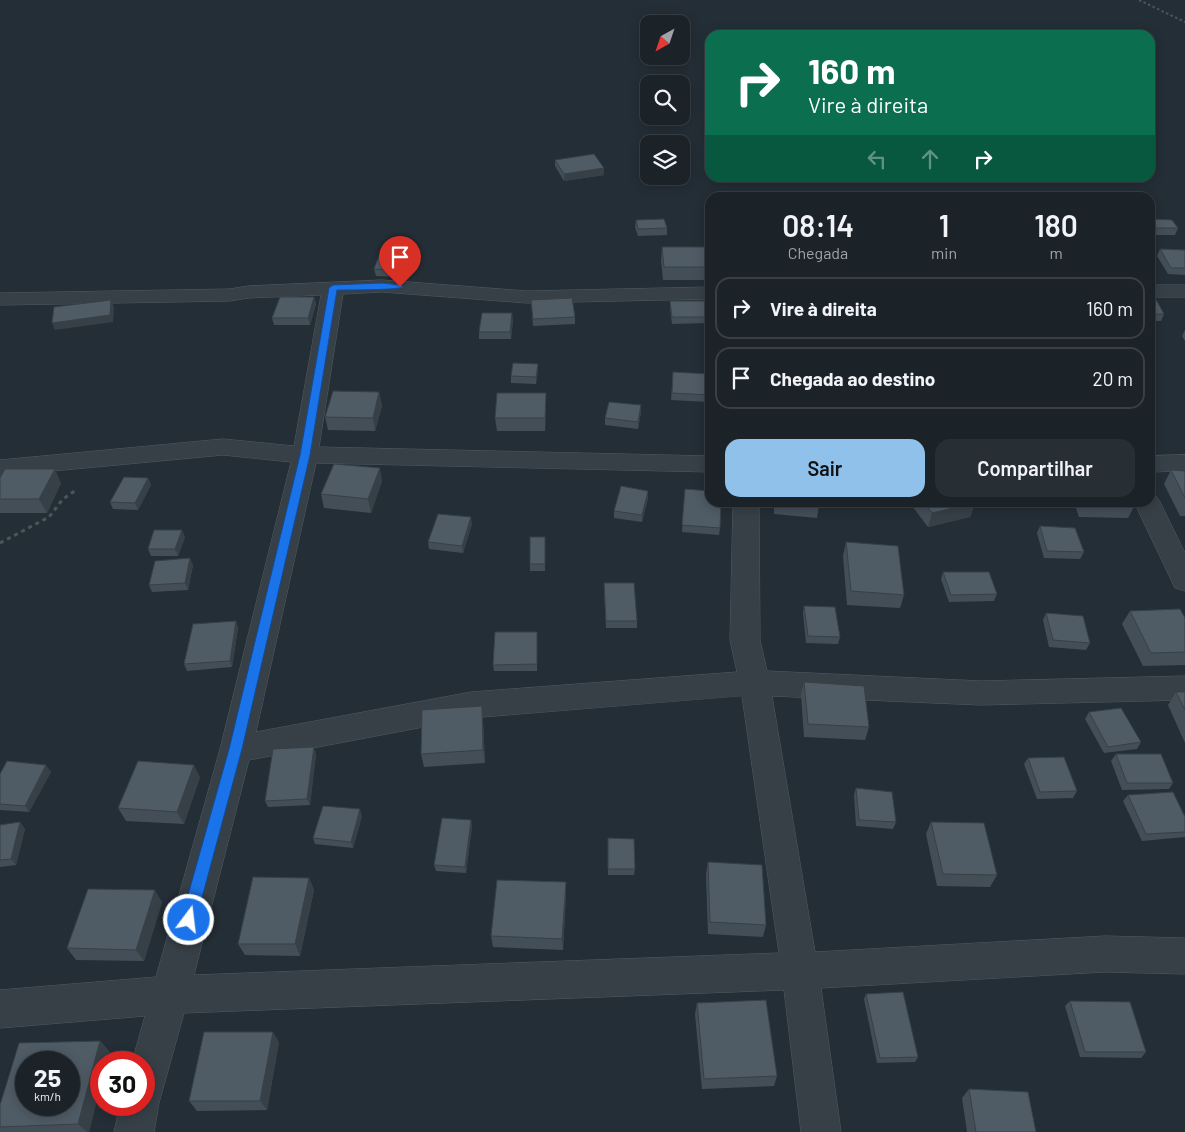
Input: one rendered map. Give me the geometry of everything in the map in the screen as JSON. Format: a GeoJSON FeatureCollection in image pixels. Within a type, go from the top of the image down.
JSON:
{"type":"FeatureCollection","features":[{"type":"Feature","properties":{"kind":"street"},"geometry":{"type":"LineString","coordinates":[[0,299],[230,294],[382,286],[527,297],[705,293]]}},
{"type":"Feature","properties":{"kind":"street"},"geometry":{"type":"LineString","coordinates":[[154,1051],[236,749],[305,455],[333,288]]}},
{"type":"Feature","properties":{"kind":"street"},"geometry":{"type":"LineString","coordinates":[[1155,291],[1185,291]]}},
{"type":"Feature","properties":{"kind":"street"},"geometry":{"type":"LineString","coordinates":[[0,468],[223,447],[305,455],[705,464]]}},
{"type":"Feature","properties":{"kind":"street"},"geometry":{"type":"LineString","coordinates":[[1155,464],[1185,463]]}},
{"type":"Feature","properties":{"kind":"street"},"geometry":{"type":"LineString","coordinates":[[746,507],[745,640],[755,683],[800,971],[821,1132]]}},
{"type":"Feature","properties":{"kind":"street"},"geometry":{"type":"LineString","coordinates":[[1149,507],[1185,580]]}},
{"type":"Feature","properties":{"kind":"street"},"geometry":{"type":"LineString","coordinates":[[236,749],[471,705],[755,683],[981,692],[1185,688]]}},
{"type":"Feature","properties":{"kind":"street"},"geometry":{"type":"LineString","coordinates":[[0,1009],[168,995],[800,971],[1105,954],[1185,956]]}},
{"type":"Feature","properties":{"kind":"street"},"geometry":{"type":"LineString","coordinates":[[134,1132],[138,1116]]}},
{"type":"Feature","properties":{"kind":"path"},"geometry":{"type":"LineString","coordinates":[[1139,0],[1185,22]]}},
{"type":"Feature","properties":{"kind":"path"},"geometry":{"type":"LineString","coordinates":[[0,543],[49,517],[63,498],[111,467],[119,457]]}},
{"type":"Feature","properties":{"kind":"building"},"geometry":{"type":"Polygon","coordinates":[[[594,154],[604,168],[564,174],[555,160],[594,154]]]}},
{"type":"Feature","properties":{"kind":"building"},"geometry":{"type":"Polygon","coordinates":[[[664,219],[667,228],[638,229],[636,220],[664,219]]]}},
{"type":"Feature","properties":{"kind":"building"},"geometry":{"type":"Polygon","coordinates":[[[1155,219],[1172,220],[1178,228],[1155,228],[1155,219]]]}},
{"type":"Feature","properties":{"kind":"building"},"geometry":{"type":"Polygon","coordinates":[[[383,245],[414,246],[407,270],[374,269],[383,245]]]}},
{"type":"Feature","properties":{"kind":"building"},"geometry":{"type":"Polygon","coordinates":[[[662,247],[705,247],[705,267],[664,267],[662,247]]]}},
{"type":"Feature","properties":{"kind":"building"},"geometry":{"type":"Polygon","coordinates":[[[1160,249],[1185,250],[1185,268],[1171,268],[1160,249]]]}},
{"type":"Feature","properties":{"kind":"building"},"geometry":{"type":"Polygon","coordinates":[[[280,297],[314,297],[308,318],[272,318],[280,297]]]}},
{"type":"Feature","properties":{"kind":"building"},"geometry":{"type":"Polygon","coordinates":[[[572,298],[575,317],[533,319],[531,300],[572,298]]]}},
{"type":"Feature","properties":{"kind":"building"},"geometry":{"type":"Polygon","coordinates":[[[111,300],[110,315],[52,323],[54,307],[111,300]]]}},
{"type":"Feature","properties":{"kind":"building"},"geometry":{"type":"Polygon","coordinates":[[[670,301],[705,301],[705,317],[672,317],[670,301]]]}},
{"type":"Feature","properties":{"kind":"building"},"geometry":{"type":"Polygon","coordinates":[[[1155,301],[1157,301],[1164,314],[1155,314],[1155,301]]]}},
{"type":"Feature","properties":{"kind":"building"},"geometry":{"type":"Polygon","coordinates":[[[482,313],[512,313],[510,332],[479,332],[482,313]]]}},
{"type":"Feature","properties":{"kind":"building"},"geometry":{"type":"Polygon","coordinates":[[[513,363],[538,364],[536,377],[511,376],[513,363]]]}},
{"type":"Feature","properties":{"kind":"building"},"geometry":{"type":"Polygon","coordinates":[[[673,372],[705,374],[705,395],[672,393],[673,372]]]}},
{"type":"Feature","properties":{"kind":"building"},"geometry":{"type":"Polygon","coordinates":[[[333,391],[379,392],[373,418],[325,417],[333,391]]]}},
{"type":"Feature","properties":{"kind":"building"},"geometry":{"type":"Polygon","coordinates":[[[497,393],[546,393],[545,418],[495,418],[497,393]]]}},
{"type":"Feature","properties":{"kind":"building"},"geometry":{"type":"Polygon","coordinates":[[[609,402],[641,405],[638,422],[605,418],[609,402]]]}},
{"type":"Feature","properties":{"kind":"building"},"geometry":{"type":"Polygon","coordinates":[[[334,464],[380,468],[368,499],[321,494],[334,464]]]}},
{"type":"Feature","properties":{"kind":"building"},"geometry":{"type":"Polygon","coordinates":[[[5,469],[55,469],[39,499],[0,499],[0,478],[5,469]]]}},
{"type":"Feature","properties":{"kind":"building"},"geometry":{"type":"Polygon","coordinates":[[[1171,470],[1185,471],[1185,498],[1171,470]]]}},
{"type":"Feature","properties":{"kind":"building"},"geometry":{"type":"Polygon","coordinates":[[[124,477],[148,478],[135,503],[110,502],[124,477]]]}},
{"type":"Feature","properties":{"kind":"building"},"geometry":{"type":"Polygon","coordinates":[[[621,486],[648,491],[642,515],[614,511],[621,486]]]}},
{"type":"Feature","properties":{"kind":"building"},"geometry":{"type":"Polygon","coordinates":[[[685,489],[705,491],[705,507],[721,507],[720,528],[682,525],[685,489]]]}},
{"type":"Feature","properties":{"kind":"building"},"geometry":{"type":"Polygon","coordinates":[[[928,507],[958,507],[932,513],[928,507]]]}},
{"type":"Feature","properties":{"kind":"building"},"geometry":{"type":"Polygon","coordinates":[[[438,514],[471,517],[462,546],[428,542],[438,514]]]}},
{"type":"Feature","properties":{"kind":"building"},"geometry":{"type":"Polygon","coordinates":[[[1040,526],[1075,528],[1084,552],[1047,551],[1040,526]]]}},
{"type":"Feature","properties":{"kind":"building"},"geometry":{"type":"Polygon","coordinates":[[[154,530],[182,530],[175,549],[148,549],[154,530]]]}},
{"type":"Feature","properties":{"kind":"building"},"geometry":{"type":"Polygon","coordinates":[[[530,537],[545,537],[545,564],[530,564],[530,537]]]}},
{"type":"Feature","properties":{"kind":"building"},"geometry":{"type":"Polygon","coordinates":[[[846,542],[898,546],[904,595],[851,591],[846,542]]]}},
{"type":"Feature","properties":{"kind":"building"},"geometry":{"type":"Polygon","coordinates":[[[190,558],[185,583],[149,585],[155,561],[190,558]]]}},
{"type":"Feature","properties":{"kind":"building"},"geometry":{"type":"Polygon","coordinates":[[[943,572],[989,572],[997,594],[951,595],[943,572]]]}},
{"type":"Feature","properties":{"kind":"building"},"geometry":{"type":"Polygon","coordinates":[[[604,583],[634,583],[637,621],[606,621],[604,583]]]}},
{"type":"Feature","properties":{"kind":"building"},"geometry":{"type":"Polygon","coordinates":[[[804,606],[835,607],[840,637],[808,636],[804,606]]]}},
{"type":"Feature","properties":{"kind":"building"},"geometry":{"type":"Polygon","coordinates":[[[1180,609],[1185,618],[1185,652],[1151,653],[1130,611],[1180,609]]]}},
{"type":"Feature","properties":{"kind":"building"},"geometry":{"type":"Polygon","coordinates":[[[1046,613],[1083,616],[1090,643],[1053,640],[1046,613]]]}},
{"type":"Feature","properties":{"kind":"building"},"geometry":{"type":"Polygon","coordinates":[[[236,621],[230,661],[184,664],[193,624],[236,621]]]}},
{"type":"Feature","properties":{"kind":"building"},"geometry":{"type":"Polygon","coordinates":[[[495,632],[537,632],[537,664],[493,665],[495,632]]]}},
{"type":"Feature","properties":{"kind":"building"},"geometry":{"type":"Polygon","coordinates":[[[804,682],[864,686],[869,727],[808,724],[804,682]]]}},
{"type":"Feature","properties":{"kind":"building"},"geometry":{"type":"Polygon","coordinates":[[[1176,692],[1185,692],[1185,710],[1176,692]]]}},
{"type":"Feature","properties":{"kind":"building"},"geometry":{"type":"Polygon","coordinates":[[[482,706],[483,750],[421,754],[422,710],[482,706]]]}},
{"type":"Feature","properties":{"kind":"building"},"geometry":{"type":"Polygon","coordinates":[[[1121,708],[1141,742],[1108,747],[1089,712],[1121,708]]]}},
{"type":"Feature","properties":{"kind":"building"},"geometry":{"type":"Polygon","coordinates":[[[314,747],[307,799],[265,801],[273,749],[314,747]]]}},
{"type":"Feature","properties":{"kind":"building"},"geometry":{"type":"Polygon","coordinates":[[[1116,754],[1161,754],[1173,783],[1127,783],[1116,754]]]}},
{"type":"Feature","properties":{"kind":"building"},"geometry":{"type":"Polygon","coordinates":[[[1064,757],[1077,791],[1040,792],[1028,758],[1064,757]]]}},
{"type":"Feature","properties":{"kind":"building"},"geometry":{"type":"Polygon","coordinates":[[[7,761],[46,765],[25,806],[0,804],[0,774],[7,761]]]}},
{"type":"Feature","properties":{"kind":"building"},"geometry":{"type":"Polygon","coordinates":[[[138,761],[194,765],[177,812],[118,808],[138,761]]]}},
{"type":"Feature","properties":{"kind":"building"},"geometry":{"type":"Polygon","coordinates":[[[856,788],[892,792],[896,822],[859,820],[856,788]]]}},
{"type":"Feature","properties":{"kind":"building"},"geometry":{"type":"Polygon","coordinates":[[[1173,792],[1185,817],[1185,832],[1146,834],[1128,795],[1173,792]]]}},
{"type":"Feature","properties":{"kind":"building"},"geometry":{"type":"Polygon","coordinates":[[[323,806],[360,809],[351,842],[313,838],[323,806]]]}},
{"type":"Feature","properties":{"kind":"building"},"geometry":{"type":"Polygon","coordinates":[[[442,818],[471,820],[465,867],[434,865],[442,818]]]}},
{"type":"Feature","properties":{"kind":"building"},"geometry":{"type":"Polygon","coordinates":[[[20,822],[11,859],[0,860],[0,825],[20,822]]]}},
{"type":"Feature","properties":{"kind":"building"},"geometry":{"type":"Polygon","coordinates":[[[931,822],[984,823],[997,875],[943,874],[931,822]]]}},
{"type":"Feature","properties":{"kind":"building"},"geometry":{"type":"Polygon","coordinates":[[[608,838],[634,839],[635,869],[608,869],[608,838]]]}},
{"type":"Feature","properties":{"kind":"building"},"geometry":{"type":"Polygon","coordinates":[[[708,862],[762,865],[766,925],[710,922],[708,862]]]}},
{"type":"Feature","properties":{"kind":"building"},"geometry":{"type":"Polygon","coordinates":[[[253,877],[309,878],[295,944],[238,944],[253,877]]]}},
{"type":"Feature","properties":{"kind":"building"},"geometry":{"type":"Polygon","coordinates":[[[497,880],[566,882],[562,939],[491,936],[497,880]]]}},
{"type":"Feature","properties":{"kind":"building"},"geometry":{"type":"Polygon","coordinates":[[[88,889],[155,890],[136,950],[67,948],[88,889]]]}},
{"type":"Feature","properties":{"kind":"building"},"geometry":{"type":"Polygon","coordinates":[[[903,992],[918,1057],[880,1058],[866,994],[903,992]]]}},
{"type":"Feature","properties":{"kind":"building"},"geometry":{"type":"Polygon","coordinates":[[[766,1000],[777,1076],[704,1079],[697,1003],[766,1000]]]}},
{"type":"Feature","properties":{"kind":"building"},"geometry":{"type":"Polygon","coordinates":[[[1070,1001],[1130,1002],[1146,1052],[1085,1052],[1070,1001]]]}},
{"type":"Feature","properties":{"kind":"building"},"geometry":{"type":"Polygon","coordinates":[[[204,1032],[273,1032],[260,1101],[189,1101],[204,1032]]]}},
{"type":"Feature","properties":{"kind":"building"},"geometry":{"type":"Polygon","coordinates":[[[100,1041],[97,1051],[90,1051],[90,1079],[78,1124],[0,1127],[0,1105],[15,1056],[15,1116],[80,1116],[80,1051],[17,1051],[19,1043],[100,1041]]]}},
{"type":"Feature","properties":{"kind":"building"},"geometry":{"type":"Polygon","coordinates":[[[969,1089],[1028,1092],[1036,1132],[976,1132],[969,1089]]]}},
{"type":"Feature","properties":{"kind":"route"},"geometry":{"type":"LineString","coordinates":[[189,920],[236,749],[305,455],[333,288],[400,287]]}}]}
